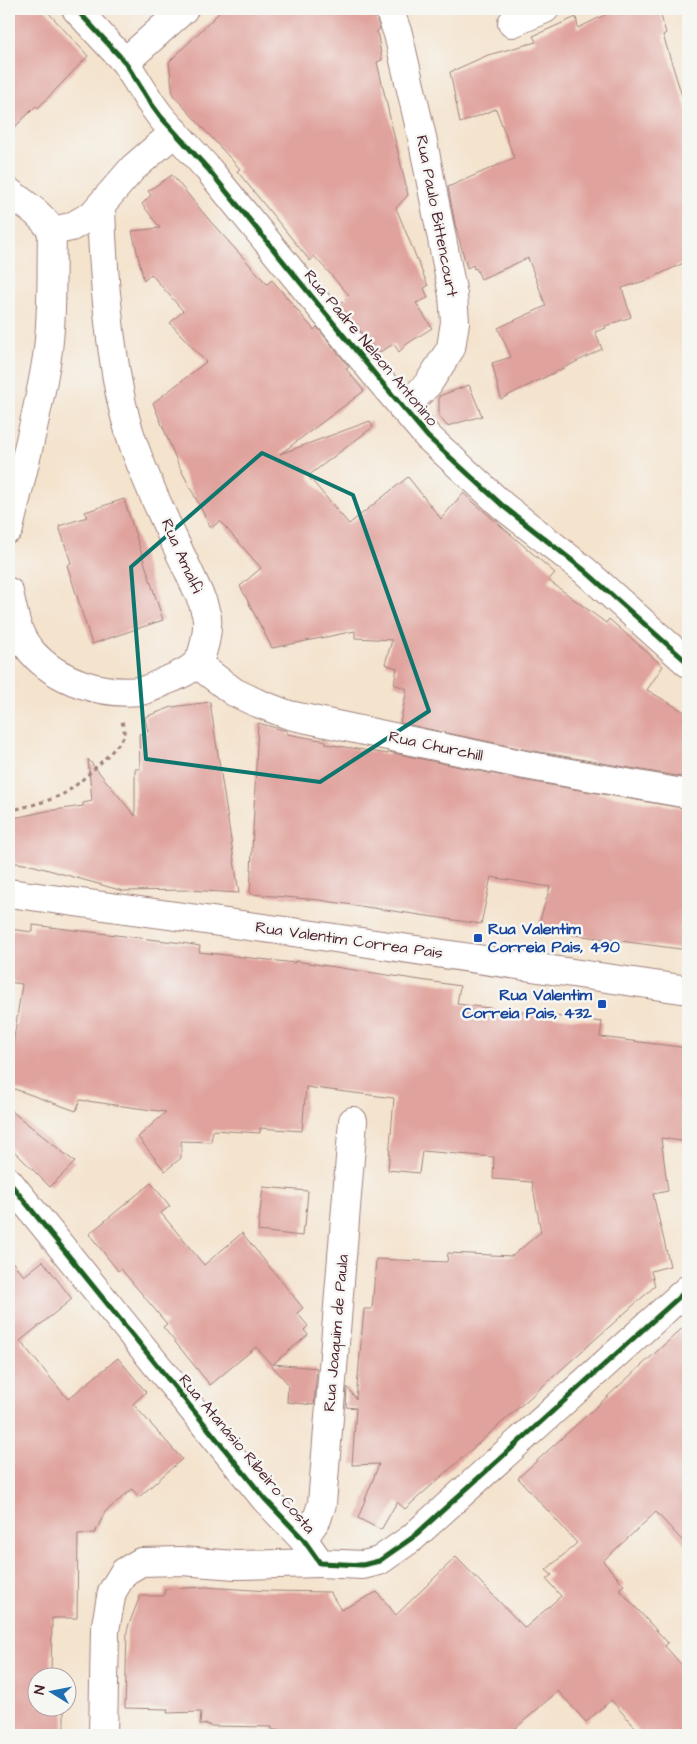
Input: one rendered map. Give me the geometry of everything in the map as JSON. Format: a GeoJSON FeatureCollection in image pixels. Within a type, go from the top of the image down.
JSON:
{"type":"FeatureCollection","features":[{"type":"Feature","properties":{"kind":"street","name":"Rua Padre Nelson Antonino"},"geometry":{"type":"LineString","coordinates":[[76,9],[125,62],[150,102],[208,168],[403,409],[443,452],[503,506],[584,570],[688,663]]}},
{"type":"Feature","properties":{"kind":"street"},"geometry":{"type":"LineString","coordinates":[[125,62],[184,9]]}},
{"type":"Feature","properties":{"kind":"street","name":"Rua Paulo Bittencourt"},"geometry":{"type":"LineString","coordinates":[[389,9],[398,34],[422,137],[454,295],[455,322],[451,348],[428,384],[403,409]]}},
{"type":"Feature","properties":{"kind":"street"},"geometry":{"type":"LineString","coordinates":[[512,23],[545,9]]}},
{"type":"Feature","properties":{"kind":"street"},"geometry":{"type":"LineString","coordinates":[[52,231],[81,223],[92,215],[133,168],[175,132]]}},
{"type":"Feature","properties":{"kind":"street"},"geometry":{"type":"LineString","coordinates":[[9,192],[37,212],[52,231],[50,320],[47,356],[9,529]]}},
{"type":"Feature","properties":{"kind":"street","name":"Rua Amalfi"},"geometry":{"type":"LineString","coordinates":[[101,206],[104,275],[119,390],[133,444],[144,474],[203,603],[207,618],[204,646],[197,664]]}},
{"type":"Feature","properties":{"kind":"street"},"geometry":{"type":"LineString","coordinates":[[9,592],[17,629],[31,652],[50,669],[70,679],[93,687],[142,691],[183,674],[197,664]]}},
{"type":"Feature","properties":{"kind":"street","name":"Rua Churchill"},"geometry":{"type":"LineString","coordinates":[[197,664],[234,692],[254,702],[290,714],[525,765],[688,794]]}},
{"type":"Feature","properties":{"kind":"street","name":"Rua Valentim Correa Pais"},"geometry":{"type":"LineString","coordinates":[[9,893],[688,990]]}},
{"type":"Feature","properties":{"kind":"street","name":"Rua Joaquim de Paula"},"geometry":{"type":"LineString","coordinates":[[303,1539],[317,1519],[322,1504],[354,1122]]}},
{"type":"Feature","properties":{"kind":"street","name":"Rua Atanásio Ribeiro Costa"},"geometry":{"type":"LineString","coordinates":[[9,1182],[265,1499],[303,1539],[320,1563]]}},
{"type":"Feature","properties":{"kind":"street"},"geometry":{"type":"LineString","coordinates":[[103,1735],[104,1630],[112,1592],[124,1572],[141,1562],[181,1560],[236,1565],[320,1563],[363,1566],[379,1561],[412,1538],[688,1289]]}},
{"type":"Feature","properties":{"kind":"path"},"geometry":{"type":"LineString","coordinates":[[9,810],[65,793],[121,742],[124,730],[114,690]]}},
{"type":"Feature","properties":{"kind":"highlighted area"},"geometry":{"type":"Polygon","coordinates":[[[262,453],[353,495],[429,711],[320,782],[146,759],[131,567],[262,453]]]}},
{"type":"Feature","properties":{"kind":"building"},"geometry":{"type":"Polygon","coordinates":[[[9,9],[45,9],[88,56],[38,108],[36,106],[9,133],[9,9]]]}},
{"type":"Feature","properties":{"kind":"building"},"geometry":{"type":"Polygon","coordinates":[[[223,9],[374,9],[380,29],[377,31],[382,60],[377,62],[408,195],[396,208],[428,286],[424,288],[428,298],[416,303],[432,328],[407,344],[399,352],[394,344],[378,353],[339,305],[349,295],[314,256],[310,261],[237,171],[240,169],[173,95],[169,62],[223,9]]]}},
{"type":"Feature","properties":{"kind":"building"},"geometry":{"type":"Polygon","coordinates":[[[617,9],[659,9],[666,33],[663,35],[688,115],[688,261],[647,280],[622,288],[631,317],[605,326],[606,328],[595,332],[602,349],[501,399],[492,363],[511,357],[498,328],[546,306],[528,258],[481,279],[473,265],[467,268],[455,224],[448,187],[514,158],[496,109],[460,123],[450,72],[488,55],[536,42],[533,36],[576,17],[578,28],[617,9]]]}},
{"type":"Feature","properties":{"kind":"building"},"geometry":{"type":"Polygon","coordinates":[[[172,175],[210,221],[267,284],[272,280],[314,330],[317,327],[349,367],[346,369],[364,391],[280,454],[370,421],[373,427],[308,476],[349,524],[408,477],[441,519],[463,493],[555,573],[548,580],[606,623],[609,619],[663,666],[647,690],[688,714],[688,778],[528,750],[400,723],[407,689],[394,684],[397,668],[385,664],[392,640],[355,638],[355,631],[272,648],[240,586],[261,568],[220,521],[211,528],[178,464],[153,403],[206,362],[170,323],[183,311],[151,274],[144,281],[132,231],[160,228],[142,204],[151,195],[148,191],[172,175]]]}},
{"type":"Feature","properties":{"kind":"building"},"geometry":{"type":"Polygon","coordinates":[[[469,385],[482,416],[447,426],[439,416],[439,396],[469,385]]]}},
{"type":"Feature","properties":{"kind":"building"},"geometry":{"type":"Polygon","coordinates":[[[124,499],[163,620],[92,644],[67,565],[71,563],[59,526],[87,517],[85,512],[124,499]]]}},
{"type":"Feature","properties":{"kind":"building"},"geometry":{"type":"Polygon","coordinates":[[[210,702],[239,893],[188,890],[123,891],[31,865],[9,862],[9,819],[83,806],[83,803],[92,801],[88,759],[135,816],[135,769],[140,769],[139,734],[148,732],[145,717],[172,707],[210,702]]]}},
{"type":"Feature","properties":{"kind":"building"},"geometry":{"type":"Polygon","coordinates":[[[258,723],[287,731],[287,734],[326,741],[326,744],[388,754],[389,752],[522,780],[688,809],[688,950],[537,930],[550,887],[491,877],[481,924],[319,900],[250,894],[258,723]]]}},
{"type":"Feature","properties":{"kind":"building"},"geometry":{"type":"Polygon","coordinates":[[[33,925],[182,943],[200,946],[199,952],[295,963],[295,961],[460,986],[457,1004],[602,1022],[600,1037],[688,1048],[688,1142],[661,1138],[668,1191],[653,1194],[670,1266],[651,1271],[655,1286],[405,1509],[397,1502],[381,1530],[358,1518],[379,1464],[352,1465],[356,1408],[346,1407],[347,1387],[356,1399],[364,1309],[372,1309],[376,1259],[447,1262],[448,1253],[512,1256],[541,1232],[532,1182],[493,1179],[494,1157],[422,1151],[419,1173],[388,1170],[394,1098],[306,1087],[302,1131],[260,1128],[260,1133],[213,1130],[211,1142],[181,1141],[181,1158],[165,1171],[138,1137],[166,1112],[80,1100],[76,1111],[9,1087],[9,1044],[13,1045],[22,984],[9,982],[9,929],[33,932],[33,925]]]}},
{"type":"Feature","properties":{"kind":"building"},"geometry":{"type":"Polygon","coordinates":[[[9,1109],[75,1162],[50,1187],[9,1146],[9,1109]]]}},
{"type":"Feature","properties":{"kind":"building"},"geometry":{"type":"Polygon","coordinates":[[[151,1183],[170,1206],[161,1213],[204,1265],[242,1233],[303,1308],[297,1313],[308,1326],[304,1330],[308,1335],[273,1364],[317,1368],[314,1405],[287,1402],[288,1384],[256,1347],[210,1385],[163,1327],[167,1324],[121,1269],[118,1271],[89,1234],[151,1183]]]}},
{"type":"Feature","properties":{"kind":"building"},"geometry":{"type":"Polygon","coordinates":[[[263,1187],[308,1191],[305,1226],[303,1226],[302,1236],[258,1231],[263,1187]]]}},
{"type":"Feature","properties":{"kind":"building"},"geometry":{"type":"Polygon","coordinates":[[[9,1258],[24,1276],[43,1261],[72,1299],[20,1341],[68,1399],[118,1358],[146,1392],[133,1404],[182,1459],[139,1497],[132,1489],[105,1512],[95,1533],[78,1534],[77,1618],[52,1618],[51,1666],[28,1666],[28,1716],[64,1716],[64,1733],[9,1732],[9,1258]]]}},
{"type":"Feature","properties":{"kind":"building"},"geometry":{"type":"Polygon","coordinates":[[[688,1323],[688,1547],[656,1512],[603,1561],[624,1585],[619,1589],[668,1643],[665,1646],[688,1672],[688,1735],[642,1735],[611,1700],[586,1722],[558,1691],[508,1735],[304,1735],[303,1730],[272,1730],[272,1727],[200,1725],[201,1712],[167,1713],[168,1709],[125,1708],[127,1631],[129,1624],[140,1596],[164,1596],[165,1589],[206,1587],[330,1592],[341,1610],[377,1592],[396,1615],[456,1557],[525,1628],[561,1596],[546,1579],[552,1575],[546,1570],[577,1543],[518,1478],[688,1323]]]}},
{"type":"Feature","properties":{"kind":"cycle path"},"geometry":{"type":"LineString","coordinates":[[76,9],[125,62],[161,117],[208,169],[428,437],[503,506],[584,570],[688,663]]}},
{"type":"Feature","properties":{"kind":"cycle path"},"geometry":{"type":"LineString","coordinates":[[9,1182],[265,1499],[303,1539],[320,1563],[363,1565],[379,1561],[412,1538],[688,1289]]}},
{"type":"Feature","properties":{"kind":"place","name":"Rua Valentim Correia Pais, 490"},"geometry":{"type":"Point","coordinates":[478,938]}},
{"type":"Feature","properties":{"kind":"place","name":"Rua Valentim Correia Pais, 432"},"geometry":{"type":"Point","coordinates":[602,1004]}}]}
